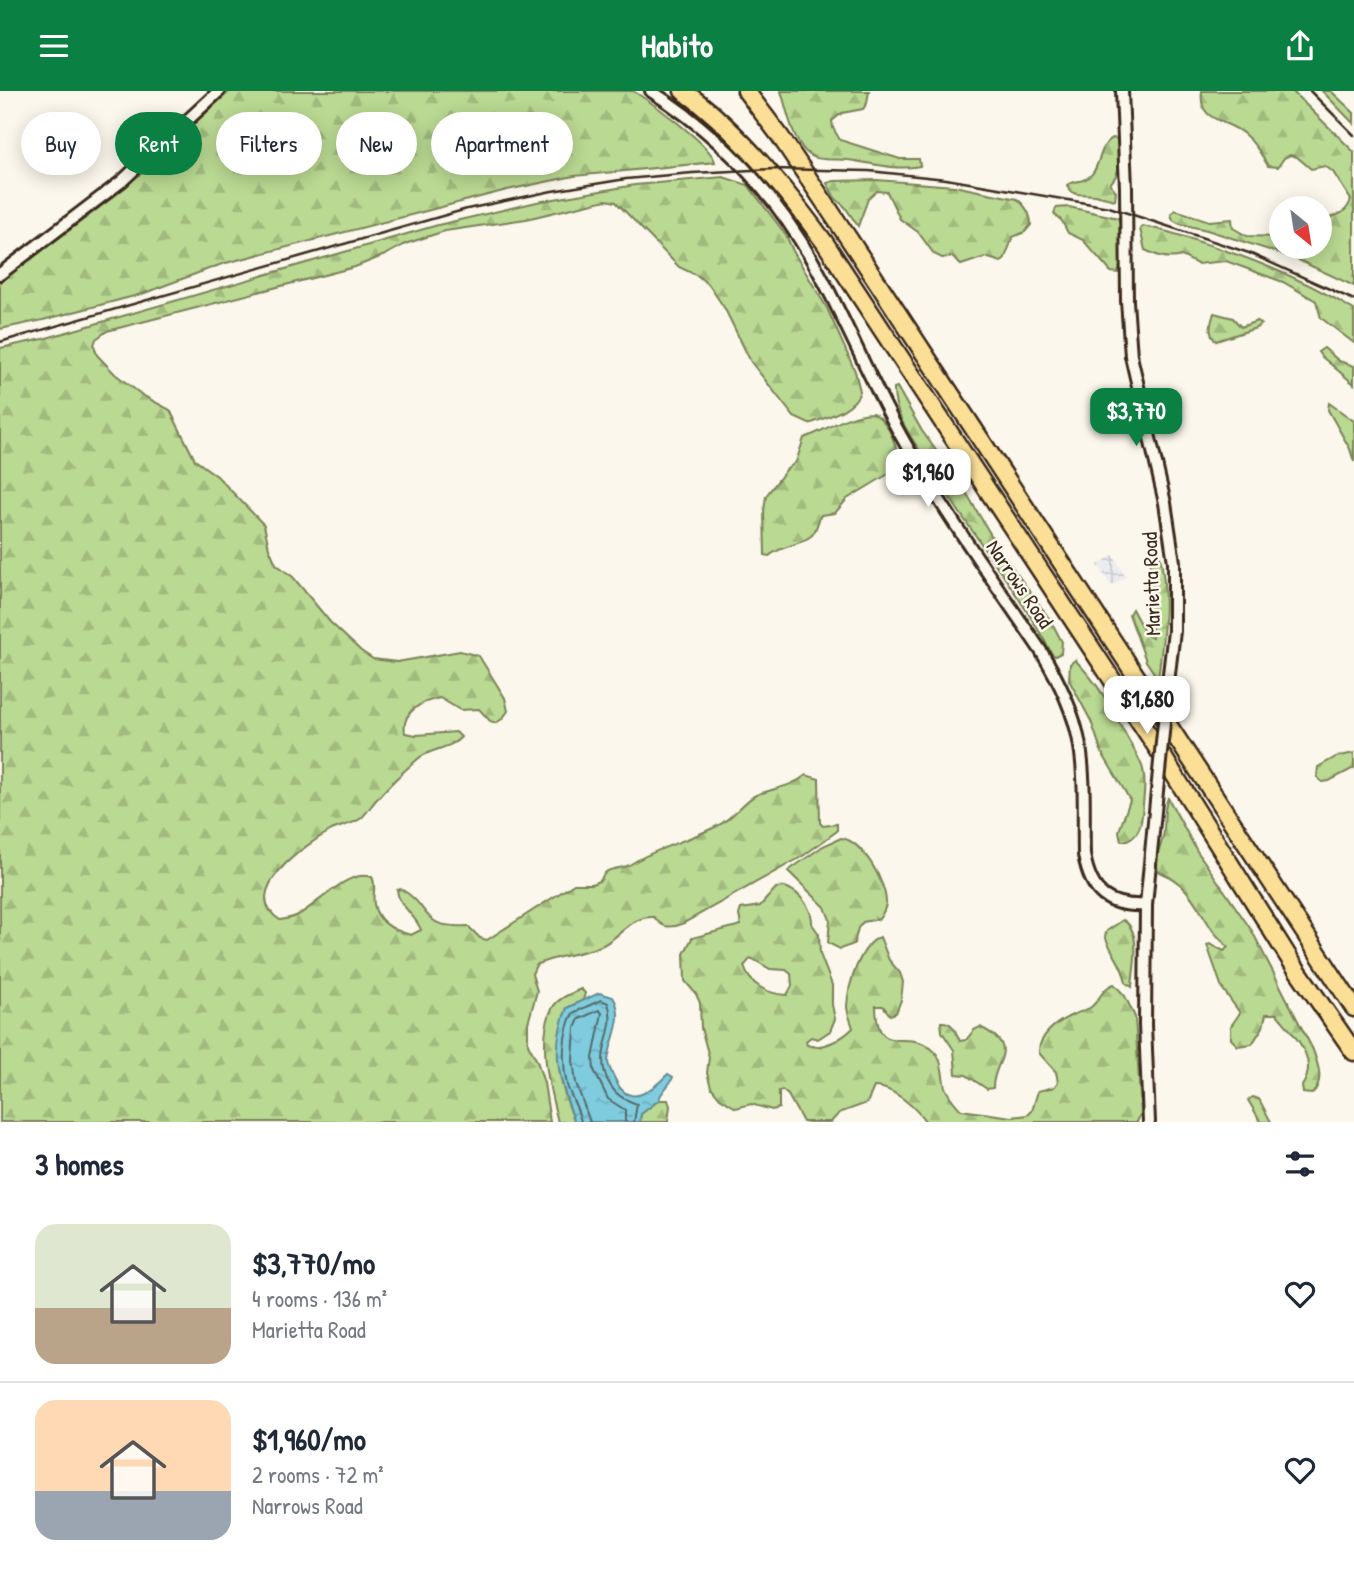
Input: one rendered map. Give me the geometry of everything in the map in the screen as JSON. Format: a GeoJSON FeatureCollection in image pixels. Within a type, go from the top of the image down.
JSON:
{"type":"FeatureCollection","features":[{"type":"Feature","properties":{"kind":"highway"},"geometry":{"type":"LineString","coordinates":[[683,91],[758,160],[825,243],[1354,1052]]}},
{"type":"Feature","properties":{"kind":"highway"},"geometry":{"type":"LineString","coordinates":[[746,91],[780,136],[853,245],[1354,1008]]}},
{"type":"Feature","properties":{"kind":"street"},"geometry":{"type":"LineString","coordinates":[[0,274],[122,181],[219,91]]}},
{"type":"Feature","properties":{"kind":"street","name":"Narrows Road"},"geometry":{"type":"LineString","coordinates":[[651,91],[695,122],[727,151],[775,204],[805,247],[904,442],[1041,651],[1060,685],[1079,740],[1082,760],[1084,855],[1094,885],[1113,902],[1131,906],[1146,905]]}},
{"type":"Feature","properties":{"kind":"street","name":"Marietta Road"},"geometry":{"type":"LineString","coordinates":[[1122,91],[1127,301],[1131,356],[1159,475],[1174,562],[1174,631],[1146,905],[1145,1025],[1149,1122]]}},
{"type":"Feature","properties":{"kind":"shaded area"},"geometry":{"type":"Polygon","coordinates":[[[1113,555],[1126,577],[1111,586],[1098,565],[1113,555]]]}},
{"type":"Feature","properties":{"kind":"green space"},"geometry":{"type":"Polygon","coordinates":[[[230,91],[633,91],[692,135],[715,162],[574,176],[507,190],[222,264],[142,294],[0,329],[0,282],[112,198],[137,175],[202,175],[202,116],[230,91]]]}},
{"type":"Feature","properties":{"kind":"green space"},"geometry":{"type":"Polygon","coordinates":[[[781,91],[869,91],[863,109],[842,113],[832,121],[840,140],[900,159],[919,159],[920,166],[893,167],[821,159],[810,155],[801,146],[794,132],[781,91]]]}},
{"type":"Feature","properties":{"kind":"green space"},"geometry":{"type":"Polygon","coordinates":[[[1202,91],[1292,91],[1354,152],[1354,286],[1296,259],[1332,259],[1332,217],[1342,213],[1351,200],[1333,172],[1325,166],[1311,169],[1297,157],[1290,155],[1284,158],[1278,167],[1268,166],[1255,145],[1244,134],[1214,119],[1204,109],[1202,91]]]}},
{"type":"Feature","properties":{"kind":"green space"},"geometry":{"type":"Polygon","coordinates":[[[1322,91],[1331,91],[1354,113],[1354,124],[1322,91]]]}},
{"type":"Feature","properties":{"kind":"green space"},"geometry":{"type":"Polygon","coordinates":[[[1113,138],[1117,139],[1119,157],[1117,173],[1110,184],[1116,191],[1115,200],[1070,191],[1067,185],[1087,179],[1093,173],[1105,146],[1113,138]]]}},
{"type":"Feature","properties":{"kind":"green space"},"geometry":{"type":"Polygon","coordinates":[[[723,177],[748,185],[786,235],[827,308],[855,371],[860,391],[857,398],[846,408],[809,424],[794,417],[751,362],[725,309],[709,285],[679,267],[616,202],[606,200],[526,219],[445,231],[405,244],[355,267],[107,331],[96,339],[94,345],[97,355],[115,374],[142,395],[170,410],[195,460],[217,476],[264,525],[276,564],[293,577],[330,622],[361,651],[373,659],[397,662],[460,651],[479,656],[505,698],[508,711],[496,723],[490,721],[479,709],[460,710],[440,698],[415,708],[406,719],[405,733],[416,735],[456,732],[461,737],[452,744],[419,758],[387,788],[362,817],[319,838],[280,870],[270,883],[266,896],[269,909],[280,920],[296,916],[333,889],[362,876],[372,877],[376,911],[383,921],[393,928],[411,935],[421,930],[400,901],[397,890],[401,889],[433,920],[452,926],[468,926],[480,938],[487,940],[574,884],[592,884],[601,880],[609,870],[626,866],[708,830],[724,822],[756,795],[789,785],[806,775],[819,779],[820,823],[823,826],[837,824],[837,831],[803,856],[682,924],[666,926],[654,917],[638,920],[601,946],[536,965],[532,974],[537,991],[528,1023],[528,1044],[544,1083],[550,1122],[0,1122],[0,348],[43,339],[438,225],[537,202],[635,185],[723,177]]]}},
{"type":"Feature","properties":{"kind":"green space"},"geometry":{"type":"Polygon","coordinates":[[[877,180],[954,186],[1017,199],[1027,211],[1031,225],[1025,232],[1013,237],[1001,262],[985,257],[961,265],[952,257],[942,258],[934,254],[918,232],[900,219],[887,192],[877,191],[868,199],[858,226],[835,198],[827,183],[877,180]]]}},
{"type":"Feature","properties":{"kind":"green space"},"geometry":{"type":"Polygon","coordinates":[[[1069,207],[1118,218],[1121,245],[1118,273],[1111,272],[1083,240],[1068,233],[1062,221],[1054,214],[1056,208],[1069,207]]]}},
{"type":"Feature","properties":{"kind":"green space"},"geometry":{"type":"Polygon","coordinates":[[[1175,210],[1209,221],[1232,219],[1233,228],[1247,236],[1269,237],[1269,250],[1180,224],[1173,220],[1171,214],[1175,210]]]}},
{"type":"Feature","properties":{"kind":"green space"},"geometry":{"type":"Polygon","coordinates":[[[1142,226],[1179,235],[1251,260],[1304,282],[1338,300],[1354,310],[1354,343],[1321,318],[1316,301],[1283,282],[1226,261],[1197,264],[1182,256],[1163,257],[1145,250],[1140,229],[1142,226]]]}},
{"type":"Feature","properties":{"kind":"green space"},"geometry":{"type":"Polygon","coordinates":[[[1214,313],[1233,318],[1241,327],[1257,321],[1261,324],[1216,341],[1211,331],[1214,313]]]}},
{"type":"Feature","properties":{"kind":"green space"},"geometry":{"type":"Polygon","coordinates":[[[1324,348],[1339,361],[1354,366],[1354,384],[1321,356],[1318,352],[1324,348]]]}},
{"type":"Feature","properties":{"kind":"green space"},"geometry":{"type":"Polygon","coordinates":[[[897,387],[922,431],[964,489],[999,549],[1051,621],[1062,642],[1061,653],[1055,656],[1052,654],[1022,603],[913,440],[896,406],[894,388],[897,387]]]}},
{"type":"Feature","properties":{"kind":"green space"},"geometry":{"type":"Polygon","coordinates":[[[1329,403],[1354,421],[1354,462],[1350,449],[1328,410],[1329,403]]]}},
{"type":"Feature","properties":{"kind":"green space"},"geometry":{"type":"Polygon","coordinates":[[[872,413],[883,421],[891,433],[901,461],[900,467],[847,499],[835,513],[821,515],[811,536],[769,556],[765,555],[766,496],[786,470],[796,462],[804,438],[846,419],[872,413]]]}},
{"type":"Feature","properties":{"kind":"green space"},"geometry":{"type":"Polygon","coordinates":[[[1159,552],[1165,600],[1158,679],[1146,661],[1129,614],[1132,609],[1146,635],[1152,638],[1152,623],[1146,606],[1151,559],[1153,553],[1159,552]]]}},
{"type":"Feature","properties":{"kind":"green space"},"geometry":{"type":"Polygon","coordinates":[[[1075,660],[1104,696],[1142,766],[1144,784],[1141,820],[1137,833],[1126,840],[1121,841],[1119,831],[1130,800],[1102,753],[1091,721],[1069,680],[1070,664],[1075,660]]]}},
{"type":"Feature","properties":{"kind":"green space"},"geometry":{"type":"Polygon","coordinates":[[[1354,753],[1354,768],[1329,781],[1322,782],[1317,777],[1318,767],[1336,757],[1354,753]]]}},
{"type":"Feature","properties":{"kind":"green space"},"geometry":{"type":"Polygon","coordinates":[[[1168,798],[1197,851],[1252,931],[1313,1050],[1319,1078],[1312,1094],[1303,1093],[1302,1086],[1308,1066],[1303,1048],[1277,1014],[1266,1014],[1263,1027],[1252,1044],[1238,1046],[1231,1039],[1231,1026],[1240,1013],[1222,988],[1207,945],[1224,951],[1228,947],[1214,932],[1183,887],[1158,871],[1157,858],[1163,837],[1168,798]]]}},
{"type":"Feature","properties":{"kind":"green space"},"geometry":{"type":"Polygon","coordinates":[[[841,838],[857,846],[872,864],[882,885],[886,904],[879,919],[863,922],[858,928],[854,944],[840,949],[828,943],[830,920],[825,907],[788,871],[823,846],[841,838]]]}},
{"type":"Feature","properties":{"kind":"green space"},"geometry":{"type":"Polygon","coordinates":[[[776,888],[791,889],[808,907],[812,924],[819,934],[820,954],[832,985],[835,1019],[830,1031],[818,1039],[811,1037],[806,1041],[807,1045],[819,1046],[832,1042],[853,1028],[847,1006],[850,987],[861,957],[873,941],[880,937],[889,960],[900,973],[903,982],[896,1013],[890,1015],[883,1006],[876,1006],[882,1033],[888,1038],[924,1044],[934,1051],[941,1063],[946,1090],[961,1110],[1012,1117],[1028,1115],[1032,1111],[1038,1091],[1054,1087],[1058,1082],[1056,1072],[1039,1053],[1041,1041],[1054,1026],[1091,1007],[1107,988],[1114,984],[1125,996],[1135,1017],[1141,1113],[1137,1122],[926,1122],[903,1099],[888,1090],[874,1087],[867,1103],[839,1113],[831,1122],[803,1122],[788,1095],[782,1090],[779,1091],[779,1108],[772,1110],[751,1104],[736,1108],[720,1098],[711,1087],[707,1073],[709,1057],[701,1028],[700,1003],[685,981],[684,954],[692,938],[741,925],[741,909],[760,906],[776,888]],[[751,958],[744,966],[750,978],[760,987],[787,995],[792,986],[791,974],[786,970],[770,969],[751,958]]]}},
{"type":"Feature","properties":{"kind":"green space"},"geometry":{"type":"Polygon","coordinates":[[[1123,920],[1129,925],[1135,941],[1132,987],[1126,983],[1123,971],[1105,936],[1107,931],[1123,920]]]}},
{"type":"Feature","properties":{"kind":"green space"},"geometry":{"type":"Polygon","coordinates":[[[581,989],[585,993],[583,1000],[567,1008],[559,1066],[563,1090],[575,1122],[558,1122],[546,1064],[545,1033],[553,1007],[558,1001],[581,989]]]}},
{"type":"Feature","properties":{"kind":"green space"},"geometry":{"type":"Polygon","coordinates":[[[941,1022],[951,1025],[960,1041],[966,1040],[980,1027],[1000,1042],[1002,1055],[993,1088],[987,1089],[966,1075],[956,1074],[954,1050],[942,1032],[941,1022]]]}},
{"type":"Feature","properties":{"kind":"green space"},"geometry":{"type":"Polygon","coordinates":[[[1253,1097],[1259,1099],[1271,1122],[1261,1122],[1248,1100],[1253,1097]]]}},
{"type":"Feature","properties":{"kind":"green space"},"geometry":{"type":"Polygon","coordinates":[[[659,1100],[668,1100],[668,1122],[640,1122],[641,1114],[659,1100]]]}},
{"type":"Feature","properties":{"kind":"water"},"geometry":{"type":"Polygon","coordinates":[[[599,993],[613,997],[617,1005],[618,1021],[608,1061],[622,1090],[628,1094],[642,1094],[668,1074],[673,1077],[659,1100],[641,1114],[640,1122],[575,1122],[565,1093],[558,1052],[567,1008],[599,993]]]}},
{"type":"Feature","properties":{"kind":"railway"},"geometry":{"type":"LineString","coordinates":[[1310,91],[1354,135]]}},
{"type":"Feature","properties":{"kind":"railway"},"geometry":{"type":"LineString","coordinates":[[0,342],[467,209],[626,179],[773,169],[869,171],[946,179],[1109,207],[1249,253],[1354,300]]}}]}
